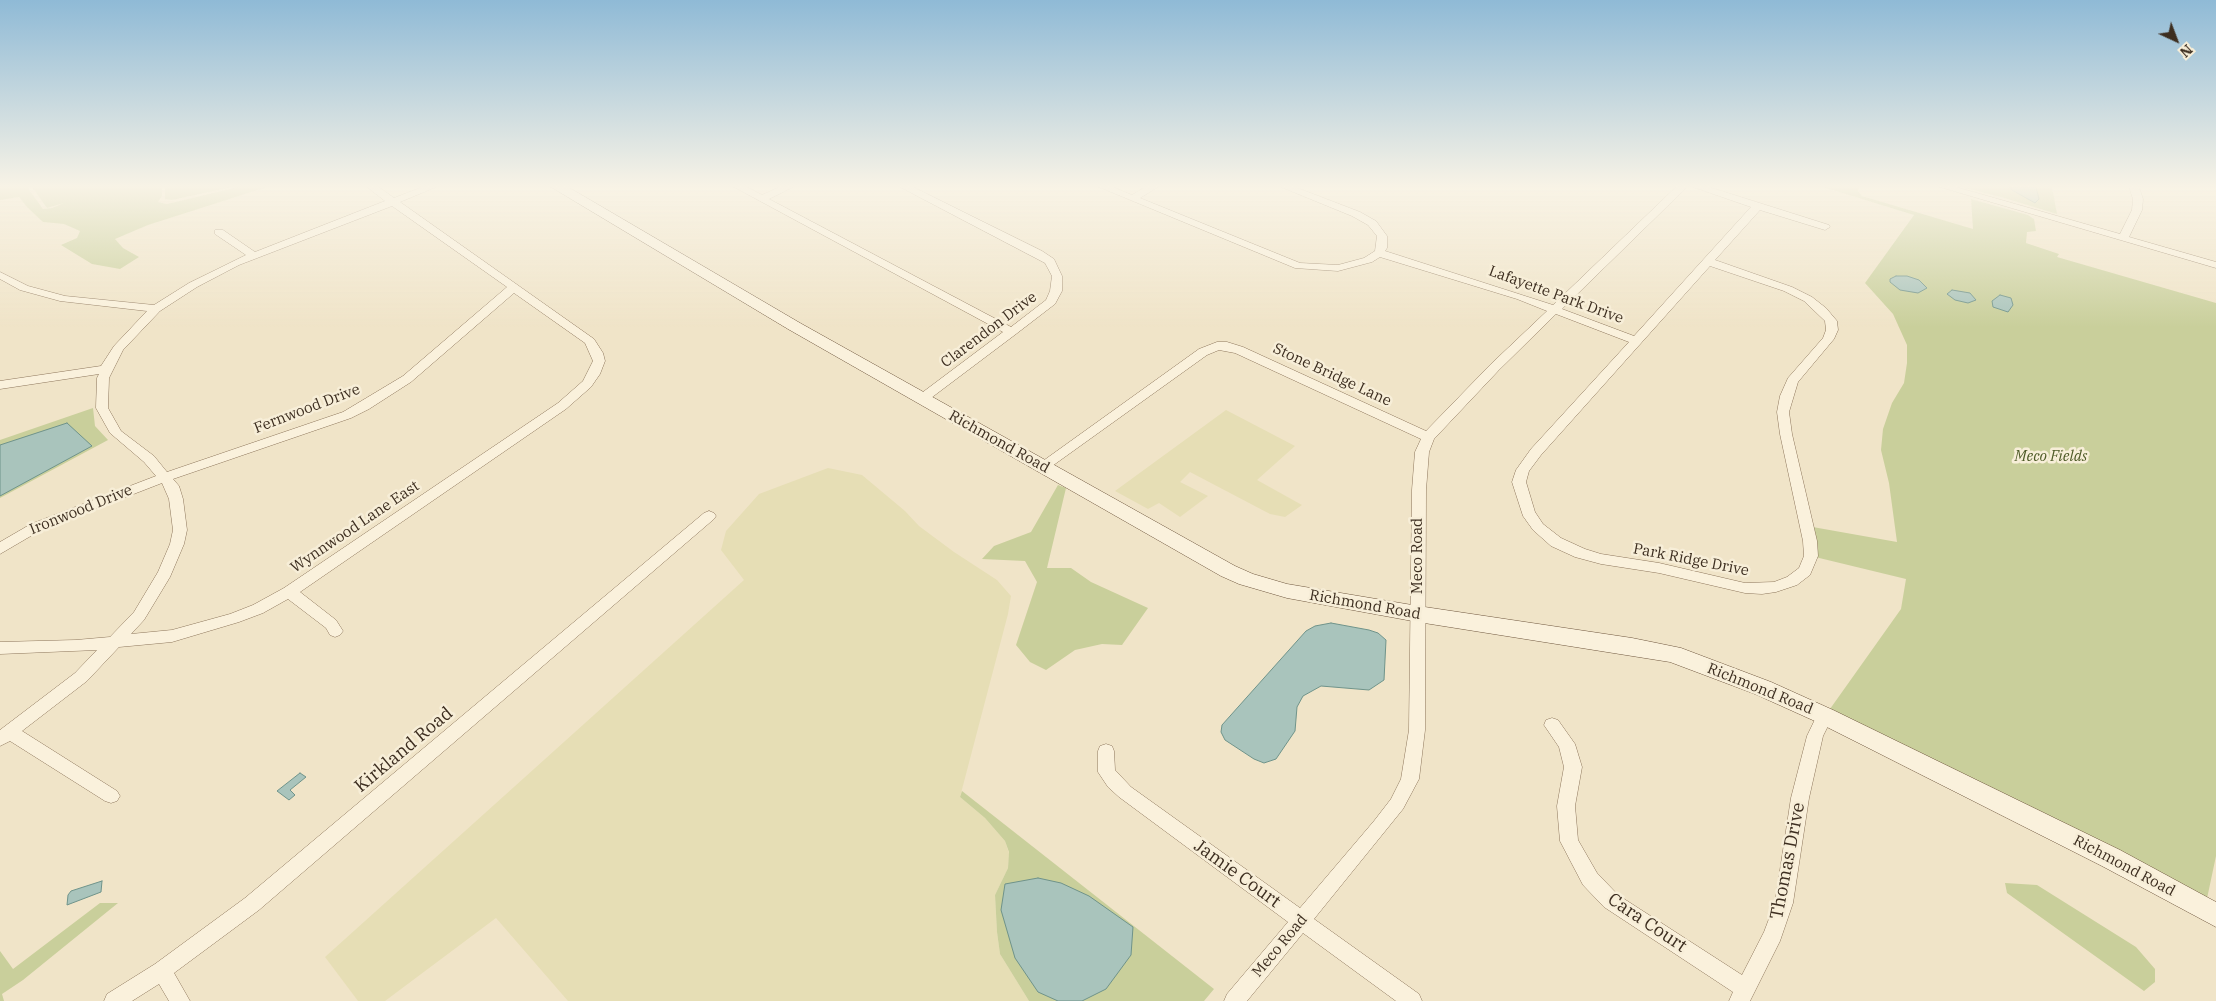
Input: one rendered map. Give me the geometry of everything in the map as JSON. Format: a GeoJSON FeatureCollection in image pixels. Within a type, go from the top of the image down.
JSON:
{"type":"FeatureCollection","features":[{"type":"Feature","properties":{"kind":"street"},"geometry":{"type":"LineString","coordinates":[[222,234],[253,255]]}},
{"type":"Feature","properties":{"kind":"street"},"geometry":{"type":"LineString","coordinates":[[110,796],[5,736],[81,677],[139,616],[165,573],[177,544],[180,530],[176,499],[172,486],[149,459],[116,433],[102,408],[103,378],[108,366],[128,337],[156,309],[193,285],[253,255],[310,234]]}},
{"type":"Feature","properties":{"kind":"street"},"geometry":{"type":"LineString","coordinates":[[438,234],[514,288]]}},
{"type":"Feature","properties":{"kind":"street","name":"Richmond Road"},"geometry":{"type":"LineString","coordinates":[[637,234],[794,326],[1228,571],[1246,579],[1287,591],[1418,614],[1632,646],[1673,654],[1763,688],[1825,716],[2111,858],[2216,914]]}},
{"type":"Feature","properties":{"kind":"street"},"geometry":{"type":"LineString","coordinates":[[827,234],[1012,332]]}},
{"type":"Feature","properties":{"kind":"street","name":"Clarendon Drive"},"geometry":{"type":"LineString","coordinates":[[923,398],[1051,302],[1058,283],[1055,268],[1050,261],[999,234]]}},
{"type":"Feature","properties":{"kind":"street"},"geometry":{"type":"LineString","coordinates":[[1218,234],[1288,263],[1299,266],[1338,268],[1368,260],[1378,253],[1382,248],[1380,234]]}},
{"type":"Feature","properties":{"kind":"street","name":"Meco Road"},"geometry":{"type":"LineString","coordinates":[[1234,1001],[1386,819],[1397,804],[1410,779],[1417,730],[1419,490],[1422,452],[1428,437],[1495,367],[1634,234]]}},
{"type":"Feature","properties":{"kind":"street","name":"Park Ridge Drive"},"geometry":{"type":"LineString","coordinates":[[1709,262],[1788,289],[1822,310],[1831,321],[1832,330],[1828,339],[1792,381],[1786,396],[1783,412],[1810,541],[1811,556],[1805,571],[1792,581],[1762,589],[1745,588],[1659,568],[1601,559],[1580,553],[1556,542],[1538,527],[1528,513],[1519,482],[1523,470],[1536,452],[1734,234]]}},
{"type":"Feature","properties":{"kind":"street"},"geometry":{"type":"LineString","coordinates":[[2108,234],[2216,265]]}},
{"type":"Feature","properties":{"kind":"street"},"geometry":{"type":"LineString","coordinates":[[2123,238],[2125,234]]}},
{"type":"Feature","properties":{"kind":"street","name":"Lafayette Park Drive"},"geometry":{"type":"LineString","coordinates":[[1378,253],[1474,281],[1637,341]]}},
{"type":"Feature","properties":{"kind":"street"},"geometry":{"type":"LineString","coordinates":[[0,275],[24,288],[64,299],[156,309]]}},
{"type":"Feature","properties":{"kind":"street","name":"Wynnwood Lane East"},"geometry":{"type":"LineString","coordinates":[[116,641],[188,633],[251,612],[289,592],[570,401],[594,374],[599,361],[597,353],[590,341],[514,288]]}},
{"type":"Feature","properties":{"kind":"street","name":"Fernwood Drive"},"geometry":{"type":"LineString","coordinates":[[165,477],[347,415],[365,406],[407,379],[514,288]]}},
{"type":"Feature","properties":{"kind":"street","name":"Stone Bridge Lane"},"geometry":{"type":"LineString","coordinates":[[1042,466],[1203,352],[1217,346],[1220,342],[1428,437]]}},
{"type":"Feature","properties":{"kind":"street"},"geometry":{"type":"LineString","coordinates":[[0,385],[105,369],[108,366]]}},
{"type":"Feature","properties":{"kind":"street","name":"Ironwood Drive"},"geometry":{"type":"LineString","coordinates":[[0,549],[45,523],[165,477]]}},
{"type":"Feature","properties":{"kind":"street","name":"Kirkland Road"},"geometry":{"type":"LineString","coordinates":[[114,1001],[162,971],[252,904],[709,516]]}},
{"type":"Feature","properties":{"kind":"street"},"geometry":{"type":"LineString","coordinates":[[289,592],[331,624],[335,631]]}},
{"type":"Feature","properties":{"kind":"street"},"geometry":{"type":"LineString","coordinates":[[0,648],[76,646],[116,641]]}},
{"type":"Feature","properties":{"kind":"street","name":"Thomas Drive"},"geometry":{"type":"LineString","coordinates":[[1742,994],[1773,935],[1784,903],[1800,798],[1815,736],[1825,716]]}},
{"type":"Feature","properties":{"kind":"street","name":"Cara Court"},"geometry":{"type":"LineString","coordinates":[[1552,725],[1567,744],[1573,767],[1566,806],[1568,841],[1590,879],[1611,902],[1742,994]]}},
{"type":"Feature","properties":{"kind":"street","name":"Jamie Court"},"geometry":{"type":"LineString","coordinates":[[1106,751],[1107,772],[1124,792],[1412,1001]]}},
{"type":"Feature","properties":{"kind":"street"},"geometry":{"type":"LineString","coordinates":[[162,971],[180,1001]]}},
{"type":"Feature","properties":{"kind":"shaded area"},"geometry":{"type":"Polygon","coordinates":[[[1226,410],[1295,446],[1257,480],[1302,505],[1285,517],[1270,514],[1190,472],[1180,482],[1208,496],[1180,517],[1159,503],[1148,509],[1115,491],[1226,410]]]}},
{"type":"Feature","properties":{"kind":"shaded area"},"geometry":{"type":"Polygon","coordinates":[[[828,468],[862,475],[905,511],[919,526],[997,580],[1011,596],[1008,614],[960,797],[985,818],[1005,841],[1009,853],[1008,868],[995,895],[1000,954],[1029,1001],[568,1001],[496,918],[385,1001],[358,1001],[325,957],[744,580],[721,550],[726,531],[759,494],[828,468]]]}},
{"type":"Feature","properties":{"kind":"green space"},"geometry":{"type":"Polygon","coordinates":[[[79,234],[127,234],[115,239],[123,248],[139,257],[120,269],[92,264],[61,245],[77,238],[79,234]]]}},
{"type":"Feature","properties":{"kind":"green space","name":"Meco Fields"},"geometry":{"type":"Polygon","coordinates":[[[1901,234],[2027,234],[2026,243],[2059,254],[2057,257],[2216,303],[2216,856],[2205,908],[1825,716],[1901,609],[1906,579],[1811,556],[1807,526],[1897,542],[1889,483],[1881,450],[1883,429],[1892,403],[1904,383],[1907,345],[1893,314],[1865,283],[1901,234]]]}},
{"type":"Feature","properties":{"kind":"green space"},"geometry":{"type":"Polygon","coordinates":[[[93,408],[95,426],[108,440],[0,498],[0,440],[93,408]]]}},
{"type":"Feature","properties":{"kind":"green space"},"geometry":{"type":"Polygon","coordinates":[[[1058,485],[1066,488],[1047,568],[1071,568],[1091,582],[1148,608],[1122,645],[1102,644],[1075,650],[1046,670],[1030,662],[1016,645],[1037,582],[1025,561],[982,559],[994,546],[1031,532],[1058,485]]]}},
{"type":"Feature","properties":{"kind":"green space"},"geometry":{"type":"Polygon","coordinates":[[[962,791],[1214,989],[1204,1001],[1029,1001],[1000,954],[997,932],[995,895],[1008,868],[1009,852],[1005,841],[985,818],[960,797],[962,791]]]}},
{"type":"Feature","properties":{"kind":"green space"},"geometry":{"type":"Polygon","coordinates":[[[2005,883],[2037,885],[2136,947],[2155,969],[2155,982],[2144,991],[2007,893],[2005,883]]]}},
{"type":"Feature","properties":{"kind":"green space"},"geometry":{"type":"Polygon","coordinates":[[[100,903],[118,903],[23,980],[2,994],[4,1001],[0,1001],[0,951],[13,969],[100,903]]]}},
{"type":"Feature","properties":{"kind":"water"},"geometry":{"type":"Polygon","coordinates":[[[1896,276],[1907,276],[1919,280],[1927,288],[1918,293],[1900,290],[1890,282],[1890,279],[1896,276]]]}},
{"type":"Feature","properties":{"kind":"water"},"geometry":{"type":"Polygon","coordinates":[[[1952,290],[1970,293],[1976,300],[1968,303],[1955,300],[1947,294],[1952,290]]]}},
{"type":"Feature","properties":{"kind":"water"},"geometry":{"type":"Polygon","coordinates":[[[2000,295],[2011,298],[2013,305],[2008,312],[1993,307],[1992,301],[2000,295]]]}},
{"type":"Feature","properties":{"kind":"water"},"geometry":{"type":"Polygon","coordinates":[[[67,423],[92,446],[0,496],[0,445],[67,423]]]}},
{"type":"Feature","properties":{"kind":"water"},"geometry":{"type":"Polygon","coordinates":[[[1331,623],[1369,630],[1378,633],[1386,640],[1384,680],[1369,690],[1321,686],[1303,696],[1297,707],[1295,731],[1276,759],[1264,763],[1254,759],[1225,740],[1221,732],[1222,725],[1306,631],[1315,626],[1331,623]]]}},
{"type":"Feature","properties":{"kind":"water"},"geometry":{"type":"Polygon","coordinates":[[[300,773],[306,777],[290,790],[295,795],[289,800],[277,791],[300,773]]]}},
{"type":"Feature","properties":{"kind":"water"},"geometry":{"type":"Polygon","coordinates":[[[1038,878],[1061,883],[1089,896],[1133,927],[1131,955],[1106,989],[1082,1001],[1058,1001],[1038,992],[1015,958],[1001,910],[1005,884],[1038,878]]]}},
{"type":"Feature","properties":{"kind":"water"},"geometry":{"type":"Polygon","coordinates":[[[102,881],[101,892],[67,905],[68,895],[71,891],[102,881]]]}}]}
